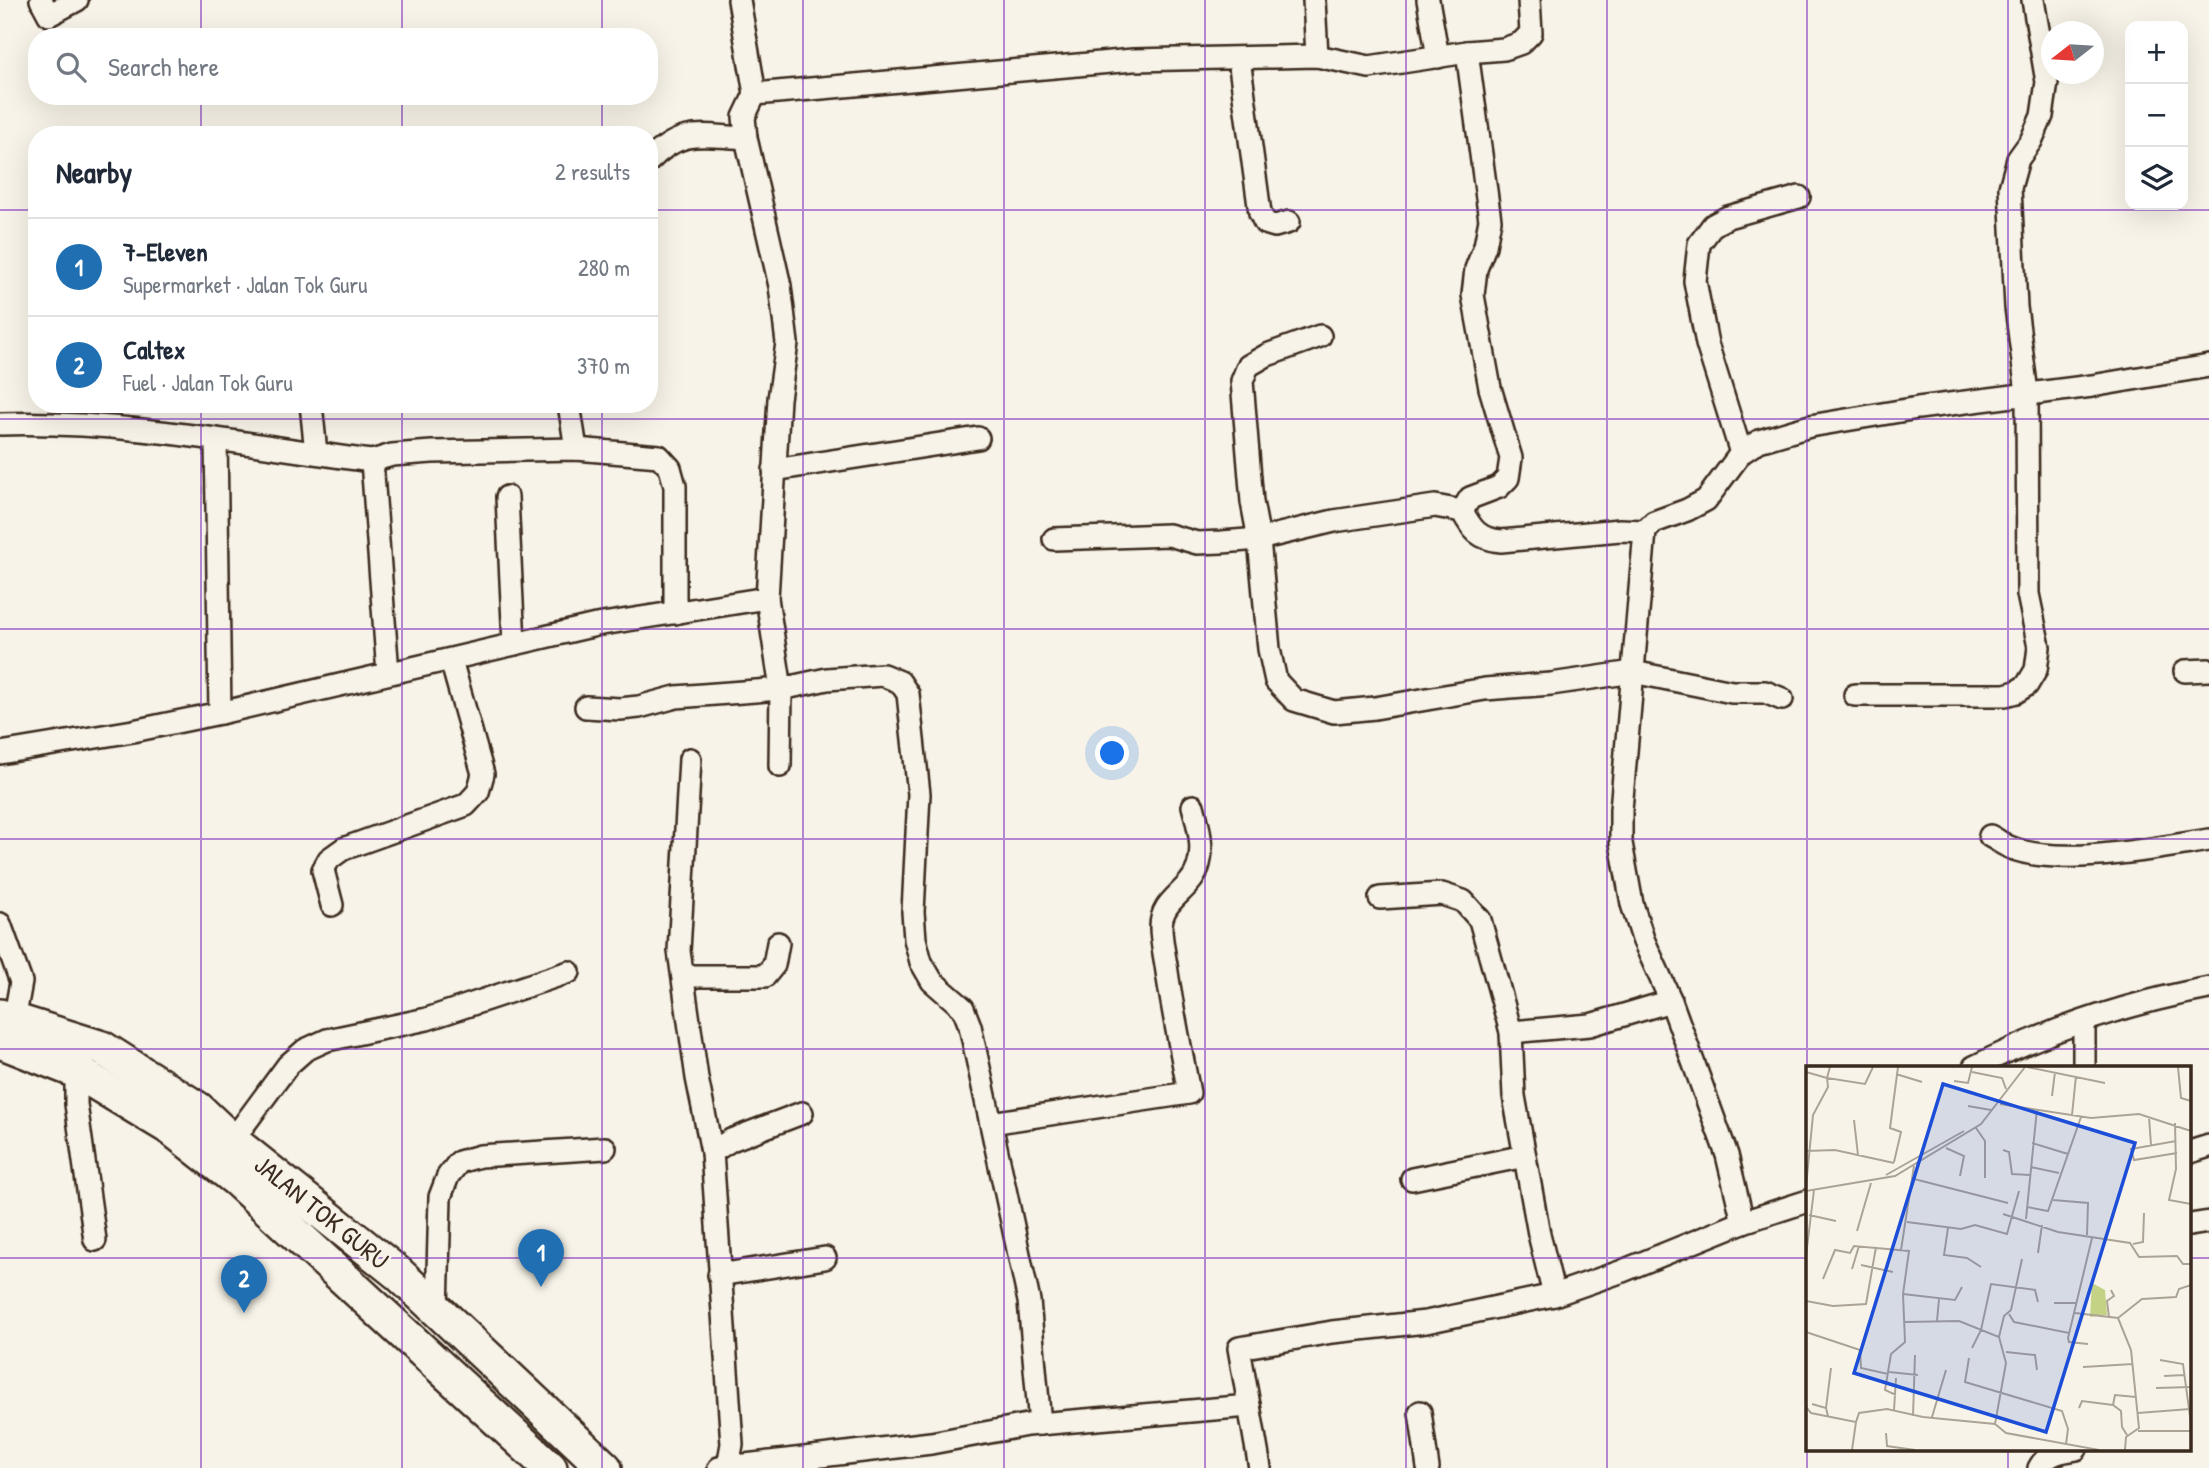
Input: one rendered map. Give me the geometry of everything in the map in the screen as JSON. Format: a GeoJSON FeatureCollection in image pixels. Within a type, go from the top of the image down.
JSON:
{"type":"FeatureCollection","features":[{"type":"Feature","properties":{"kind":"main road","name":"JALAN TOK GURU"},"geometry":{"type":"LineString","coordinates":[[5,1026],[172,1129],[237,1180],[550,1468]]}},
{"type":"Feature","properties":{"kind":"main road","name":"JALAN TOK GURU"},"geometry":{"type":"LineString","coordinates":[[5,1026],[102,1048],[198,1110],[232,1141],[399,1274],[605,1468]]}},
{"type":"Feature","properties":{"kind":"main road"},"geometry":{"type":"LineString","coordinates":[[464,1389],[489,1360]]}},
{"type":"Feature","properties":{"kind":"street"},"geometry":{"type":"LineString","coordinates":[[41,0],[48,15],[77,0]]}},
{"type":"Feature","properties":{"kind":"street"},"geometry":{"type":"LineString","coordinates":[[740,0],[755,94],[744,117],[746,138],[780,286],[787,344],[779,399],[767,598],[780,688],[780,766]]}},
{"type":"Feature","properties":{"kind":"street"},"geometry":{"type":"LineString","coordinates":[[1314,0],[1317,56]]}},
{"type":"Feature","properties":{"kind":"street"},"geometry":{"type":"LineString","coordinates":[[1429,0],[1438,57]]}},
{"type":"Feature","properties":{"kind":"street"},"geometry":{"type":"LineString","coordinates":[[755,94],[1133,60],[1317,56],[1369,67],[1467,52],[1504,50],[1521,43],[1531,33],[1528,0]]}},
{"type":"Feature","properties":{"kind":"street"},"geometry":{"type":"LineString","coordinates":[[1855,695],[2005,695],[2017,692],[2026,685],[2036,670],[2039,647],[2028,594],[2027,393],[2016,307],[2010,188],[2018,159],[2031,141],[2042,117],[2047,82],[2033,0]]}},
{"type":"Feature","properties":{"kind":"street"},"geometry":{"type":"LineString","coordinates":[[1462,511],[1470,498],[1499,487],[1508,478],[1511,458],[1490,388],[1473,295],[1476,269],[1485,246],[1490,220],[1467,52]]}},
{"type":"Feature","properties":{"kind":"street"},"geometry":{"type":"LineString","coordinates":[[1239,59],[1260,213],[1265,223],[1275,226],[1289,222]]}},
{"type":"Feature","properties":{"kind":"street"},"geometry":{"type":"LineString","coordinates":[[658,152],[679,138],[692,135],[746,138]]}},
{"type":"Feature","properties":{"kind":"street"},"geometry":{"type":"LineString","coordinates":[[1741,453],[1707,344],[1695,281],[1699,244],[1713,225],[1728,217],[1799,197]]}},
{"type":"Feature","properties":{"kind":"street"},"geometry":{"type":"LineString","coordinates":[[1321,336],[1267,355],[1248,366],[1242,381],[1264,611],[1276,681],[1294,700],[1334,712],[1375,708],[1485,688],[1551,684],[1633,672],[1732,692],[1765,692],[1782,699]]}},
{"type":"Feature","properties":{"kind":"street"},"geometry":{"type":"LineString","coordinates":[[1743,1222],[1727,1155],[1671,1001],[1643,939],[1632,904],[1621,843],[1621,810],[1645,531],[1654,522],[1706,500],[1741,453],[1759,441],[1810,426],[2027,393],[2092,386],[2209,366]]}},
{"type":"Feature","properties":{"kind":"street"},"geometry":{"type":"LineString","coordinates":[[312,413],[316,453]]}},
{"type":"Feature","properties":{"kind":"street"},"geometry":{"type":"LineString","coordinates":[[570,413],[576,449]]}},
{"type":"Feature","properties":{"kind":"street"},"geometry":{"type":"LineString","coordinates":[[0,424],[53,422],[162,430],[372,461],[392,454],[576,449],[659,456],[670,468],[675,486],[675,613]]}},
{"type":"Feature","properties":{"kind":"street"},"geometry":{"type":"LineString","coordinates":[[774,470],[978,438]]}},
{"type":"Feature","properties":{"kind":"street"},"geometry":{"type":"LineString","coordinates":[[216,439],[220,713]]}},
{"type":"Feature","properties":{"kind":"street"},"geometry":{"type":"LineString","coordinates":[[372,461],[388,673]]}},
{"type":"Feature","properties":{"kind":"street"},"geometry":{"type":"LineString","coordinates":[[507,497],[514,645]]}},
{"type":"Feature","properties":{"kind":"street"},"geometry":{"type":"LineString","coordinates":[[1054,539],[1169,535],[1197,543],[1259,539],[1334,521],[1435,506],[1462,511]]}},
{"type":"Feature","properties":{"kind":"street"},"geometry":{"type":"LineString","coordinates":[[1462,511],[1473,531],[1487,540],[1502,541],[1620,530],[1645,531]]}},
{"type":"Feature","properties":{"kind":"street"},"geometry":{"type":"LineString","coordinates":[[0,752],[134,731],[220,713],[596,625],[767,598]]}},
{"type":"Feature","properties":{"kind":"street"},"geometry":{"type":"LineString","coordinates":[[332,905],[323,870],[329,859],[343,849],[466,805],[478,792],[483,774],[451,660]]}},
{"type":"Feature","properties":{"kind":"street"},"geometry":{"type":"LineString","coordinates":[[2185,671],[2209,670]]}},
{"type":"Feature","properties":{"kind":"street"},"geometry":{"type":"LineString","coordinates":[[586,707],[620,709],[676,697],[780,688],[827,679],[883,676],[900,682],[908,694],[919,794],[913,912],[915,939],[921,962],[932,981],[963,1008],[970,1026],[1029,1301],[1041,1424]]}},
{"type":"Feature","properties":{"kind":"street"},"geometry":{"type":"LineString","coordinates":[[690,759],[679,951],[697,1078],[712,1152],[732,1444],[723,1467],[932,1443],[1041,1424],[1249,1406]]}},
{"type":"Feature","properties":{"kind":"street"},"geometry":{"type":"LineString","coordinates":[[991,1123],[1189,1093],[1161,926],[1164,909],[1190,882],[1198,869],[1201,852],[1199,828],[1193,806]]}},
{"type":"Feature","properties":{"kind":"street"},"geometry":{"type":"LineString","coordinates":[[1990,836],[2010,848],[2048,855],[2120,853],[2209,840]]}},
{"type":"Feature","properties":{"kind":"street"},"geometry":{"type":"LineString","coordinates":[[1380,898],[1442,894],[1463,901],[1480,920],[1511,1032],[1514,1096],[1539,1234],[1554,1295]]}},
{"type":"Feature","properties":{"kind":"street"},"geometry":{"type":"LineString","coordinates":[[0,924],[21,982],[5,1026]]}},
{"type":"Feature","properties":{"kind":"street"},"geometry":{"type":"LineString","coordinates":[[683,976],[765,976],[774,965],[778,943]]}},
{"type":"Feature","properties":{"kind":"street"},"geometry":{"type":"LineString","coordinates":[[232,1141],[288,1065],[305,1050],[327,1040],[427,1019],[569,972]]}},
{"type":"Feature","properties":{"kind":"street"},"geometry":{"type":"LineString","coordinates":[[1976,1066],[2016,1046],[2084,1021],[2177,994],[2209,988]]}},
{"type":"Feature","properties":{"kind":"street"},"geometry":{"type":"LineString","coordinates":[[1511,1032],[1590,1025],[1671,1001]]}},
{"type":"Feature","properties":{"kind":"street"},"geometry":{"type":"LineString","coordinates":[[2084,1021],[2084,1066]]}},
{"type":"Feature","properties":{"kind":"street"},"geometry":{"type":"LineString","coordinates":[[76,1071],[76,1104],[95,1240]]}},
{"type":"Feature","properties":{"kind":"street"},"geometry":{"type":"LineString","coordinates":[[712,1152],[731,1140],[802,1112]]}},
{"type":"Feature","properties":{"kind":"street"},"geometry":{"type":"LineString","coordinates":[[2192,1152],[2209,1146]]}},
{"type":"Feature","properties":{"kind":"street"},"geometry":{"type":"LineString","coordinates":[[437,1311],[440,1198],[448,1176],[459,1162],[480,1156],[606,1148]]}},
{"type":"Feature","properties":{"kind":"street"},"geometry":{"type":"LineString","coordinates":[[1412,1178],[1525,1156]]}},
{"type":"Feature","properties":{"kind":"street"},"geometry":{"type":"LineString","coordinates":[[1261,1468],[1239,1348],[1332,1332],[1426,1322],[1554,1295],[1620,1272],[1743,1222],[1806,1202]]}},
{"type":"Feature","properties":{"kind":"street"},"geometry":{"type":"LineString","coordinates":[[719,1275],[825,1258]]}},
{"type":"Feature","properties":{"kind":"street"},"geometry":{"type":"LineString","coordinates":[[1420,1412],[1428,1468]]}},
{"type":"Feature","properties":{"kind":"street"},"geometry":{"type":"LineString","coordinates":[[2039,1468],[2043,1460],[2069,1450]]}},
{"type":"Feature","properties":{"kind":"place","name":"7-Eleven"},"geometry":{"type":"Point","coordinates":[541,1287]}},
{"type":"Feature","properties":{"kind":"place","name":"Caltex"},"geometry":{"type":"Point","coordinates":[244,1313]}}]}
